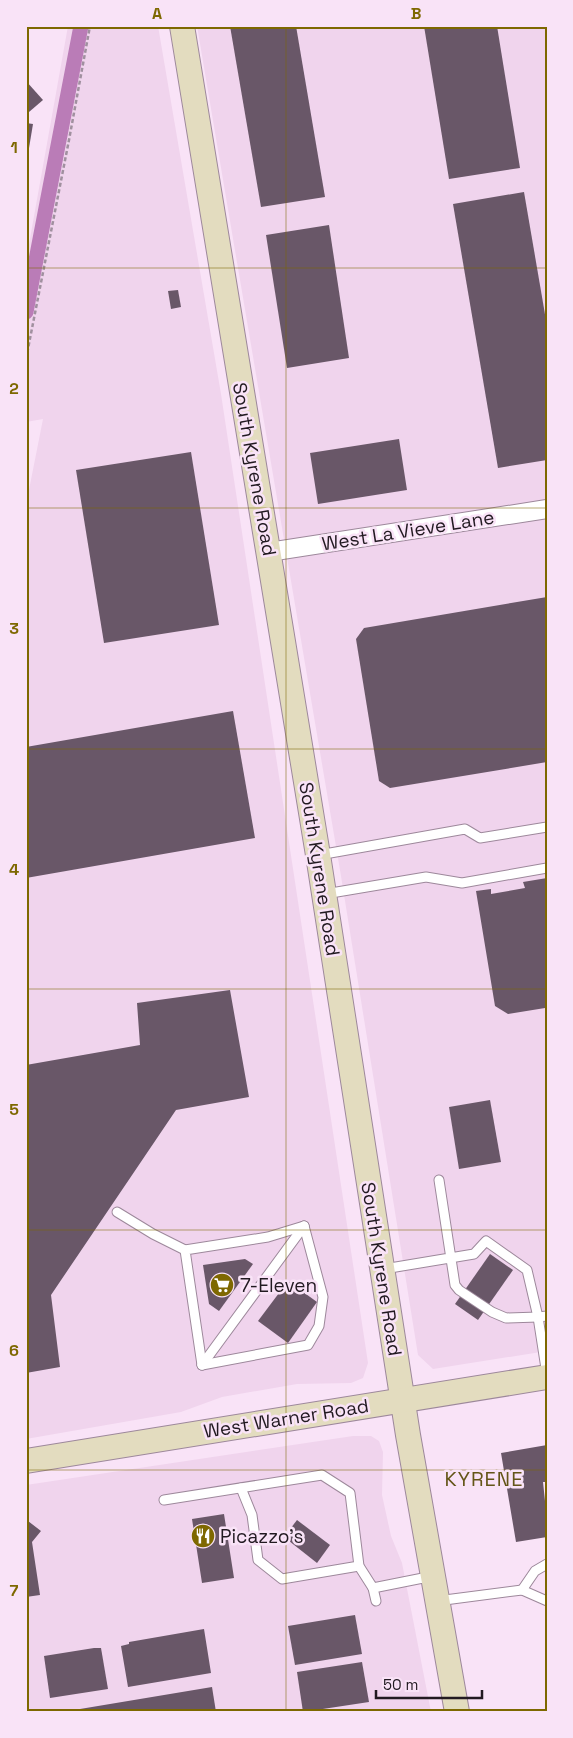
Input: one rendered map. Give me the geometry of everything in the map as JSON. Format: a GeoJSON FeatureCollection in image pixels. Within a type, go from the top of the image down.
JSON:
{"type":"FeatureCollection","features":[{"type":"Feature","properties":{"kind":"main road","name":"South Kyrene Road"},"geometry":{"type":"LineString","coordinates":[[182,26],[325,894],[402,1399],[457,1712]]}},
{"type":"Feature","properties":{"kind":"main road","name":"West Warner Road"},"geometry":{"type":"LineString","coordinates":[[26,1461],[547,1376]]}},
{"type":"Feature","properties":{"kind":"street","name":"West La Vieve Lane"},"geometry":{"type":"LineString","coordinates":[[270,552],[547,509]]}},
{"type":"Feature","properties":{"kind":"lane"},"geometry":{"type":"LineString","coordinates":[[318,855],[464,829],[480,838],[547,827]]}},
{"type":"Feature","properties":{"kind":"lane"},"geometry":{"type":"LineString","coordinates":[[325,894],[426,877],[462,883],[547,868]]}},
{"type":"Feature","properties":{"kind":"lane"},"geometry":{"type":"LineString","coordinates":[[439,1180],[455,1285],[459,1290],[492,1312],[506,1318],[542,1317]]}},
{"type":"Feature","properties":{"kind":"lane"},"geometry":{"type":"LineString","coordinates":[[117,1212],[153,1234],[185,1250],[268,1237],[304,1226]]}},
{"type":"Feature","properties":{"kind":"lane"},"geometry":{"type":"LineString","coordinates":[[202,1365],[308,1345],[319,1326],[323,1297],[304,1226]]}},
{"type":"Feature","properties":{"kind":"lane"},"geometry":{"type":"LineString","coordinates":[[202,1365],[304,1226]]}},
{"type":"Feature","properties":{"kind":"lane"},"geometry":{"type":"LineString","coordinates":[[382,1269],[474,1254],[486,1241],[527,1270],[542,1317],[547,1376]]}},
{"type":"Feature","properties":{"kind":"lane"},"geometry":{"type":"LineString","coordinates":[[185,1250],[202,1365]]}},
{"type":"Feature","properties":{"kind":"lane"},"geometry":{"type":"LineString","coordinates":[[164,1500],[322,1475],[350,1493],[359,1566],[373,1588],[376,1601]]}},
{"type":"Feature","properties":{"kind":"lane"},"geometry":{"type":"LineString","coordinates":[[241,1488],[252,1515],[258,1560],[282,1579],[359,1566]]}},
{"type":"Feature","properties":{"kind":"lane"},"geometry":{"type":"LineString","coordinates":[[522,1590],[535,1570],[547,1564]]}},
{"type":"Feature","properties":{"kind":"lane"},"geometry":{"type":"LineString","coordinates":[[373,1588],[433,1576]]}},
{"type":"Feature","properties":{"kind":"lane"},"geometry":{"type":"LineString","coordinates":[[437,1601],[522,1590],[547,1601]]}},
{"type":"Feature","properties":{"kind":"path"},"geometry":{"type":"LineString","coordinates":[[26,359],[90,26]]}},
{"type":"Feature","properties":{"kind":"shaded area"},"geometry":{"type":"Polygon","coordinates":[[[68,26],[158,26],[221,394],[368,1363],[363,1378],[351,1383],[297,1384],[222,1397],[181,1412],[26,1439],[26,505],[43,419],[26,422],[26,261],[68,26]]]}},
{"type":"Feature","properties":{"kind":"shaded area"},"geometry":{"type":"Polygon","coordinates":[[[197,26],[547,26],[547,1351],[433,1369],[418,1355],[341,876],[197,26]]]}},
{"type":"Feature","properties":{"kind":"shaded area"},"geometry":{"type":"Polygon","coordinates":[[[353,1436],[371,1436],[379,1441],[383,1452],[382,1495],[391,1536],[402,1563],[431,1712],[26,1712],[26,1485],[353,1436]]]}},
{"type":"Feature","properties":{"kind":"building"},"geometry":{"type":"Polygon","coordinates":[[[230,26],[296,26],[325,197],[261,207],[230,26]]]}},
{"type":"Feature","properties":{"kind":"building"},"geometry":{"type":"Polygon","coordinates":[[[424,26],[497,26],[520,168],[449,179],[424,26]]]}},
{"type":"Feature","properties":{"kind":"building"},"geometry":{"type":"Polygon","coordinates":[[[26,81],[43,100],[29,112],[26,109],[26,81]]]}},
{"type":"Feature","properties":{"kind":"building"},"geometry":{"type":"Polygon","coordinates":[[[26,123],[33,124],[27,160],[26,160],[26,123]]]}},
{"type":"Feature","properties":{"kind":"building"},"geometry":{"type":"Polygon","coordinates":[[[524,192],[547,326],[547,460],[498,468],[453,204],[524,192]]]}},
{"type":"Feature","properties":{"kind":"building"},"geometry":{"type":"Polygon","coordinates":[[[329,225],[349,358],[287,368],[266,235],[329,225]]]}},
{"type":"Feature","properties":{"kind":"building"},"geometry":{"type":"Polygon","coordinates":[[[178,290],[181,307],[171,309],[168,291],[178,290]]]}},
{"type":"Feature","properties":{"kind":"building"},"geometry":{"type":"Polygon","coordinates":[[[399,439],[407,490],[318,504],[310,453],[399,439]]]}},
{"type":"Feature","properties":{"kind":"building"},"geometry":{"type":"Polygon","coordinates":[[[191,452],[219,625],[104,643],[76,470],[191,452]]]}},
{"type":"Feature","properties":{"kind":"building"},"geometry":{"type":"Polygon","coordinates":[[[547,597],[547,762],[390,788],[379,781],[356,639],[364,628],[547,597]]]}},
{"type":"Feature","properties":{"kind":"building"},"geometry":{"type":"Polygon","coordinates":[[[233,711],[255,838],[26,878],[26,747],[233,711]]]}},
{"type":"Feature","properties":{"kind":"building"},"geometry":{"type":"Polygon","coordinates":[[[547,878],[547,1010],[545,1008],[508,1014],[495,1006],[476,891],[491,889],[491,894],[525,888],[523,882],[547,878]]]}},
{"type":"Feature","properties":{"kind":"building"},"geometry":{"type":"Polygon","coordinates":[[[230,990],[249,1097],[176,1110],[51,1295],[60,1367],[26,1373],[26,1065],[140,1045],[137,1003],[230,990]]]}},
{"type":"Feature","properties":{"kind":"building"},"geometry":{"type":"Polygon","coordinates":[[[490,1100],[501,1162],[459,1169],[449,1107],[490,1100]]]}},
{"type":"Feature","properties":{"kind":"building"},"geometry":{"type":"Polygon","coordinates":[[[490,1254],[513,1270],[478,1320],[455,1304],[490,1254]]]}},
{"type":"Feature","properties":{"kind":"building","name":"7-Eleven"},"geometry":{"type":"Polygon","coordinates":[[[245,1259],[253,1264],[219,1311],[209,1304],[203,1265],[245,1259]]]}},
{"type":"Feature","properties":{"kind":"building"},"geometry":{"type":"Polygon","coordinates":[[[288,1281],[317,1302],[288,1343],[258,1321],[288,1281]]]}},
{"type":"Feature","properties":{"kind":"building"},"geometry":{"type":"Polygon","coordinates":[[[547,1445],[547,1482],[543,1482],[545,1501],[547,1501],[547,1537],[516,1542],[501,1453],[547,1445]]]}},
{"type":"Feature","properties":{"kind":"building"},"geometry":{"type":"Polygon","coordinates":[[[224,1514],[234,1578],[202,1583],[192,1519],[224,1514]]]}},
{"type":"Feature","properties":{"kind":"building"},"geometry":{"type":"Polygon","coordinates":[[[297,1520],[330,1545],[317,1563],[284,1537],[297,1520]]]}},
{"type":"Feature","properties":{"kind":"building"},"geometry":{"type":"Polygon","coordinates":[[[28,1521],[41,1531],[32,1542],[40,1595],[26,1597],[26,1523],[28,1521]]]}},
{"type":"Feature","properties":{"kind":"building"},"geometry":{"type":"Polygon","coordinates":[[[355,1615],[362,1654],[295,1665],[288,1626],[355,1615]]]}},
{"type":"Feature","properties":{"kind":"building"},"geometry":{"type":"Polygon","coordinates":[[[204,1629],[211,1673],[128,1687],[121,1646],[129,1644],[129,1642],[204,1629]]]}},
{"type":"Feature","properties":{"kind":"building"},"geometry":{"type":"Polygon","coordinates":[[[101,1648],[108,1689],[50,1698],[44,1656],[101,1648]]]}},
{"type":"Feature","properties":{"kind":"building"},"geometry":{"type":"Polygon","coordinates":[[[362,1662],[369,1702],[303,1712],[297,1672],[362,1662]]]}},
{"type":"Feature","properties":{"kind":"building"},"geometry":{"type":"Polygon","coordinates":[[[212,1687],[216,1712],[68,1712],[68,1711],[212,1687]]]}},
{"type":"Feature","properties":{"kind":"waterway"},"geometry":{"type":"LineString","coordinates":[[26,312],[81,26]]}},
{"type":"Feature","properties":{"kind":"place","name":"7-Eleven"},"geometry":{"type":"Point","coordinates":[222,1285]}},
{"type":"Feature","properties":{"kind":"place","name":"Picazzo’s"},"geometry":{"type":"Point","coordinates":[203,1536]}},
{"type":"Feature","properties":{"kind":"district","name":"KYRENE"},"geometry":{"type":"Point","coordinates":[484,1479]}}]}
